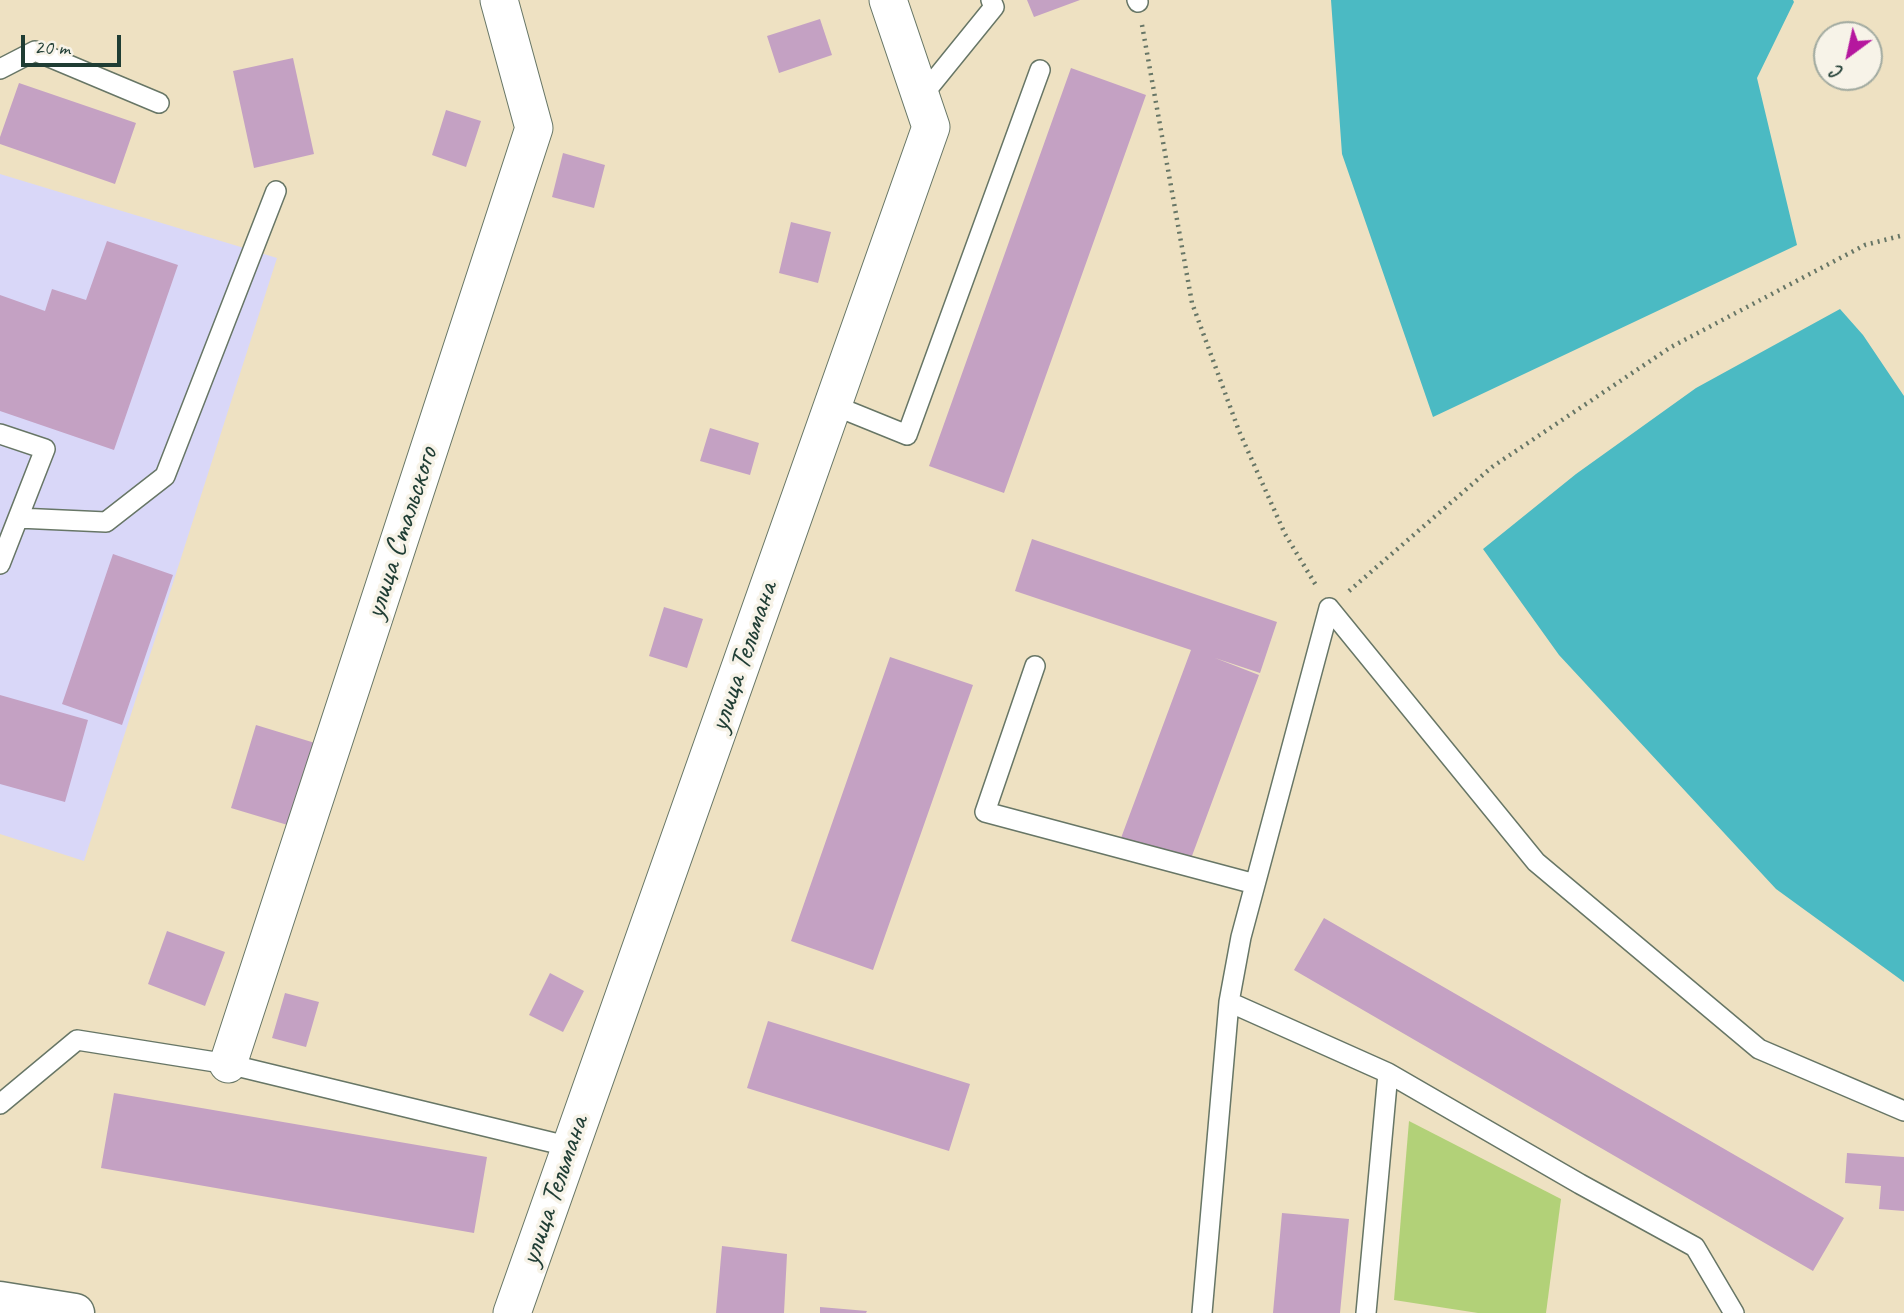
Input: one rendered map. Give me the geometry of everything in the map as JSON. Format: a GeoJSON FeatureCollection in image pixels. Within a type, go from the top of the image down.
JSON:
{"type":"FeatureCollection","features":[{"type":"Feature","properties":{"kind":"main road"},"geometry":{"type":"LineString","coordinates":[[0,1301],[75,1313]]}},
{"type":"Feature","properties":{"kind":"street","name":"улица Стальского"},"geometry":{"type":"LineString","coordinates":[[228,1064],[534,128],[499,0]]}},
{"type":"Feature","properties":{"kind":"street","name":"улица Тельмана"},"geometry":{"type":"LineString","coordinates":[[512,1313],[931,127],[888,0]]}},
{"type":"Feature","properties":{"kind":"lane"},"geometry":{"type":"LineString","coordinates":[[921,97],[994,7],[991,0]]}},
{"type":"Feature","properties":{"kind":"lane"},"geometry":{"type":"LineString","coordinates":[[0,69],[35,51],[159,103]]}},
{"type":"Feature","properties":{"kind":"lane"},"geometry":{"type":"LineString","coordinates":[[833,405],[907,435],[1040,70]]}},
{"type":"Feature","properties":{"kind":"lane"},"geometry":{"type":"LineString","coordinates":[[18,518],[106,522],[165,476],[276,191]]}},
{"type":"Feature","properties":{"kind":"lane"},"geometry":{"type":"LineString","coordinates":[[0,434],[45,449],[0,564]]}},
{"type":"Feature","properties":{"kind":"lane"},"geometry":{"type":"LineString","coordinates":[[1202,1313],[1229,1002],[1241,937],[1329,608]]}},
{"type":"Feature","properties":{"kind":"lane"},"geometry":{"type":"LineString","coordinates":[[1329,608],[1536,862],[1759,1049],[1904,1111]]}},
{"type":"Feature","properties":{"kind":"lane"},"geometry":{"type":"LineString","coordinates":[[1035,666],[985,812],[1255,884]]}},
{"type":"Feature","properties":{"kind":"lane"},"geometry":{"type":"LineString","coordinates":[[1229,1002],[1388,1073],[1695,1247],[1734,1313]]}},
{"type":"Feature","properties":{"kind":"lane"},"geometry":{"type":"LineString","coordinates":[[0,1104],[77,1040],[228,1064],[571,1147]]}},
{"type":"Feature","properties":{"kind":"lane"},"geometry":{"type":"LineString","coordinates":[[1366,1313],[1388,1073]]}},
{"type":"Feature","properties":{"kind":"path"},"geometry":{"type":"LineString","coordinates":[[1138,1],[1192,303],[1239,432],[1279,522],[1329,608],[1492,467],[1671,347],[1865,245],[1904,234]]}},
{"type":"Feature","properties":{"kind":"shaded area"},"geometry":{"type":"Polygon","coordinates":[[[0,174],[277,258],[84,861],[0,834],[0,174]]]}},
{"type":"Feature","properties":{"kind":"green space"},"geometry":{"type":"Polygon","coordinates":[[[1409,1121],[1561,1199],[1546,1313],[1478,1313],[1394,1300],[1409,1121]]]}},
{"type":"Feature","properties":{"kind":"water"},"geometry":{"type":"Polygon","coordinates":[[[1331,0],[1793,0],[1757,78],[1797,245],[1433,417],[1342,154],[1331,0]]]}},
{"type":"Feature","properties":{"kind":"water"},"geometry":{"type":"Polygon","coordinates":[[[1840,309],[1863,335],[1904,396],[1904,982],[1776,889],[1559,655],[1483,549],[1576,474],[1696,388],[1840,309]]]}},
{"type":"Feature","properties":{"kind":"building"},"geometry":{"type":"Polygon","coordinates":[[[1027,0],[1080,0],[1034,17],[1027,0]]]}},
{"type":"Feature","properties":{"kind":"building"},"geometry":{"type":"Polygon","coordinates":[[[820,19],[832,55],[779,73],[767,36],[820,19]]]}},
{"type":"Feature","properties":{"kind":"building"},"geometry":{"type":"Polygon","coordinates":[[[293,58],[314,154],[254,168],[233,71],[293,58]]]}},
{"type":"Feature","properties":{"kind":"building"},"geometry":{"type":"Polygon","coordinates":[[[1071,68],[1146,95],[1004,493],[929,466],[1071,68]]]}},
{"type":"Feature","properties":{"kind":"building"},"geometry":{"type":"Polygon","coordinates":[[[19,83],[136,123],[115,184],[0,144],[19,83]]]}},
{"type":"Feature","properties":{"kind":"building"},"geometry":{"type":"Polygon","coordinates":[[[446,110],[481,121],[466,167],[432,155],[446,110]]]}},
{"type":"Feature","properties":{"kind":"building"},"geometry":{"type":"Polygon","coordinates":[[[563,153],[605,165],[594,208],[552,197],[563,153]]]}},
{"type":"Feature","properties":{"kind":"building"},"geometry":{"type":"Polygon","coordinates":[[[791,222],[831,232],[818,283],[779,273],[791,222]]]}},
{"type":"Feature","properties":{"kind":"building"},"geometry":{"type":"Polygon","coordinates":[[[107,241],[178,265],[114,450],[0,411],[0,295],[45,311],[52,289],[86,300],[107,241]]]}},
{"type":"Feature","properties":{"kind":"building"},"geometry":{"type":"Polygon","coordinates":[[[710,428],[759,443],[750,475],[700,461],[710,428]]]}},
{"type":"Feature","properties":{"kind":"building"},"geometry":{"type":"Polygon","coordinates":[[[1032,539],[1277,622],[1260,673],[1215,658],[1259,675],[1189,864],[1121,838],[1191,650],[1015,591],[1032,539]]]}},
{"type":"Feature","properties":{"kind":"building"},"geometry":{"type":"Polygon","coordinates":[[[113,554],[173,575],[122,725],[62,704],[113,554]]]}},
{"type":"Feature","properties":{"kind":"building"},"geometry":{"type":"Polygon","coordinates":[[[664,607],[703,619],[687,668],[649,656],[664,607]]]}},
{"type":"Feature","properties":{"kind":"building"},"geometry":{"type":"Polygon","coordinates":[[[890,657],[973,685],[873,970],[791,941],[890,657]]]}},
{"type":"Feature","properties":{"kind":"building"},"geometry":{"type":"Polygon","coordinates":[[[0,695],[88,720],[65,802],[0,784],[0,695]]]}},
{"type":"Feature","properties":{"kind":"building"},"geometry":{"type":"Polygon","coordinates":[[[256,725],[315,743],[291,826],[231,808],[256,725]]]}},
{"type":"Feature","properties":{"kind":"building"},"geometry":{"type":"Polygon","coordinates":[[[1324,918],[1844,1218],[1813,1271],[1294,970],[1324,918]]]}},
{"type":"Feature","properties":{"kind":"building"},"geometry":{"type":"Polygon","coordinates":[[[167,931],[225,952],[205,1006],[148,984],[167,931]]]}},
{"type":"Feature","properties":{"kind":"building"},"geometry":{"type":"Polygon","coordinates":[[[550,973],[584,991],[563,1032],[529,1015],[550,973]]]}},
{"type":"Feature","properties":{"kind":"building"},"geometry":{"type":"Polygon","coordinates":[[[285,993],[319,1002],[306,1047],[272,1038],[285,993]]]}},
{"type":"Feature","properties":{"kind":"building"},"geometry":{"type":"Polygon","coordinates":[[[768,1021],[970,1084],[949,1151],[747,1088],[768,1021]]]}},
{"type":"Feature","properties":{"kind":"building"},"geometry":{"type":"Polygon","coordinates":[[[114,1093],[487,1157],[474,1233],[101,1168],[114,1093]]]}},
{"type":"Feature","properties":{"kind":"building"},"geometry":{"type":"Polygon","coordinates":[[[1847,1153],[1904,1157],[1904,1211],[1879,1209],[1881,1186],[1845,1183],[1847,1153]]]}},
{"type":"Feature","properties":{"kind":"building"},"geometry":{"type":"Polygon","coordinates":[[[1282,1213],[1349,1219],[1340,1313],[1273,1313],[1282,1213]]]}},
{"type":"Feature","properties":{"kind":"building"},"geometry":{"type":"Polygon","coordinates":[[[722,1246],[787,1254],[784,1313],[716,1313],[722,1246]]]}},
{"type":"Feature","properties":{"kind":"building"},"geometry":{"type":"Polygon","coordinates":[[[820,1307],[867,1311],[820,1313],[820,1307]]]}}]}
